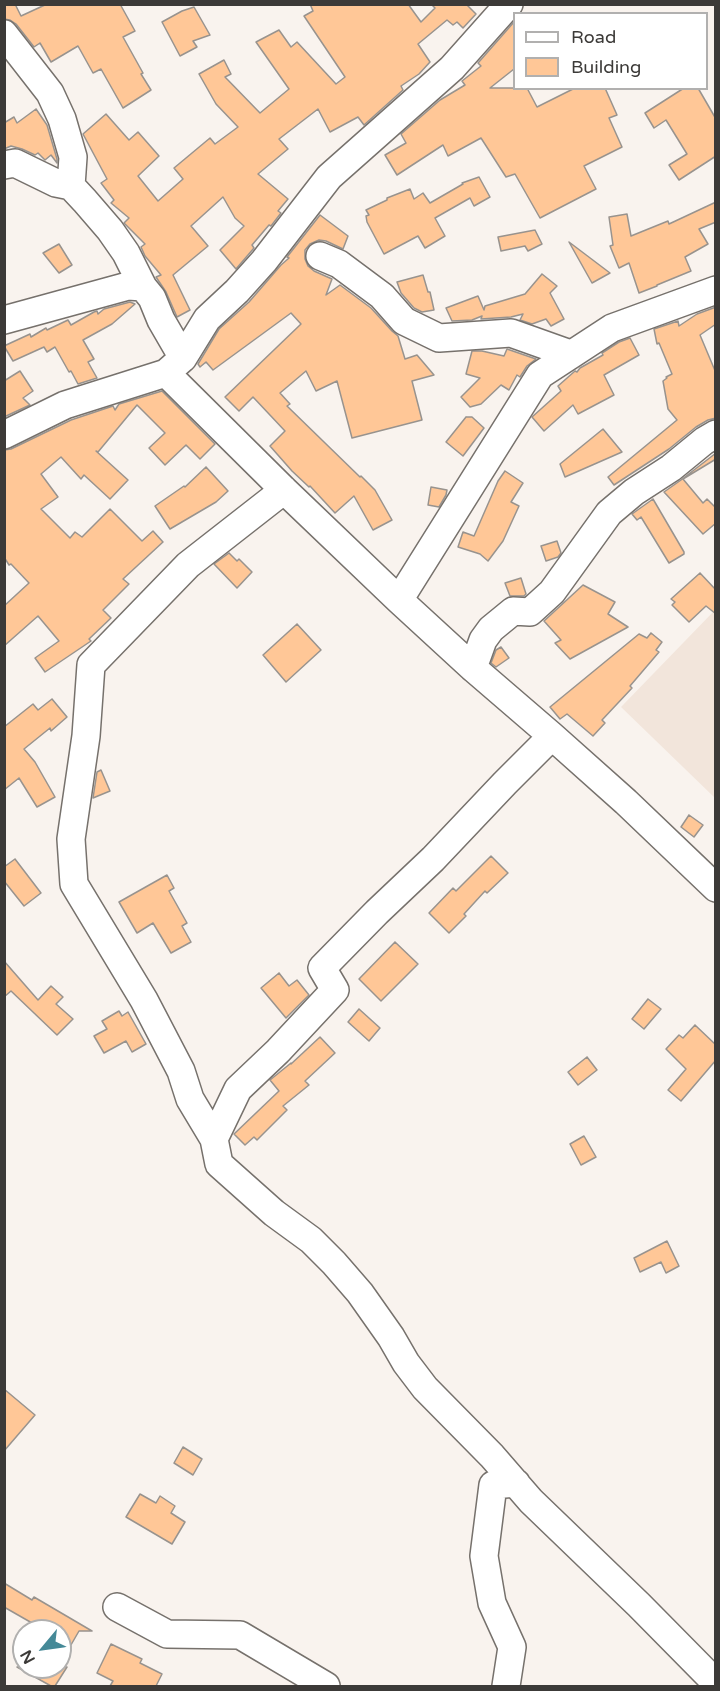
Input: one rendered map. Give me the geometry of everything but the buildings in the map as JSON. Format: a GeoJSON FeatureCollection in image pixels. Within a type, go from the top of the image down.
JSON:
{"type":"FeatureCollection","features":[{"type":"Feature","properties":{"kind":"street"},"geometry":{"type":"LineString","coordinates":[[4,435],[64,405],[174,365],[207,319],[264,261],[330,177],[452,68],[509,4]]}},
{"type":"Feature","properties":{"kind":"street"},"geometry":{"type":"LineString","coordinates":[[4,34],[50,93],[62,119],[73,157],[71,186]]}},
{"type":"Feature","properties":{"kind":"street"},"geometry":{"type":"LineString","coordinates":[[4,165],[15,163],[56,183],[71,186],[86,201],[110,230],[126,254],[143,287],[152,297],[174,365],[284,490],[399,600],[626,802],[716,888]]}},
{"type":"Feature","properties":{"kind":"street"},"geometry":{"type":"LineString","coordinates":[[320,256],[339,264],[382,296],[404,321],[439,338],[511,333],[570,354]]}},
{"type":"Feature","properties":{"kind":"street"},"geometry":{"type":"LineString","coordinates":[[4,320],[128,286],[143,287]]}},
{"type":"Feature","properties":{"kind":"street"},"geometry":{"type":"LineString","coordinates":[[399,600],[540,375],[612,327],[716,290]]}},
{"type":"Feature","properties":{"kind":"street"},"geometry":{"type":"LineString","coordinates":[[473,668],[483,640],[491,629],[513,611],[530,612],[552,592],[609,513],[634,492],[716,434]]}},
{"type":"Feature","properties":{"kind":"street"},"geometry":{"type":"LineString","coordinates":[[284,490],[188,565],[91,665],[86,736],[71,839],[74,884],[144,1000],[181,1071],[190,1099],[214,1139],[219,1164],[274,1213],[311,1240],[334,1263],[360,1293],[420,1382],[492,1456],[531,1501],[716,1683]]}},
{"type":"Feature","properties":{"kind":"street"},"geometry":{"type":"LineString","coordinates":[[214,1139],[238,1089],[278,1052],[335,990],[322,969],[552,736]]}},
{"type":"Feature","properties":{"kind":"street"},"geometry":{"type":"LineString","coordinates":[[506,1686],[512,1647],[492,1603],[484,1556],[493,1485],[516,1484]]}},
{"type":"Feature","properties":{"kind":"street"},"geometry":{"type":"LineString","coordinates":[[117,1607],[167,1634],[240,1635],[326,1686]]}},
{"type":"Feature","properties":{"kind":"shaded area"},"geometry":{"type":"Polygon","coordinates":[[[715,610],[715,798],[621,707],[715,610]]]}}]}
